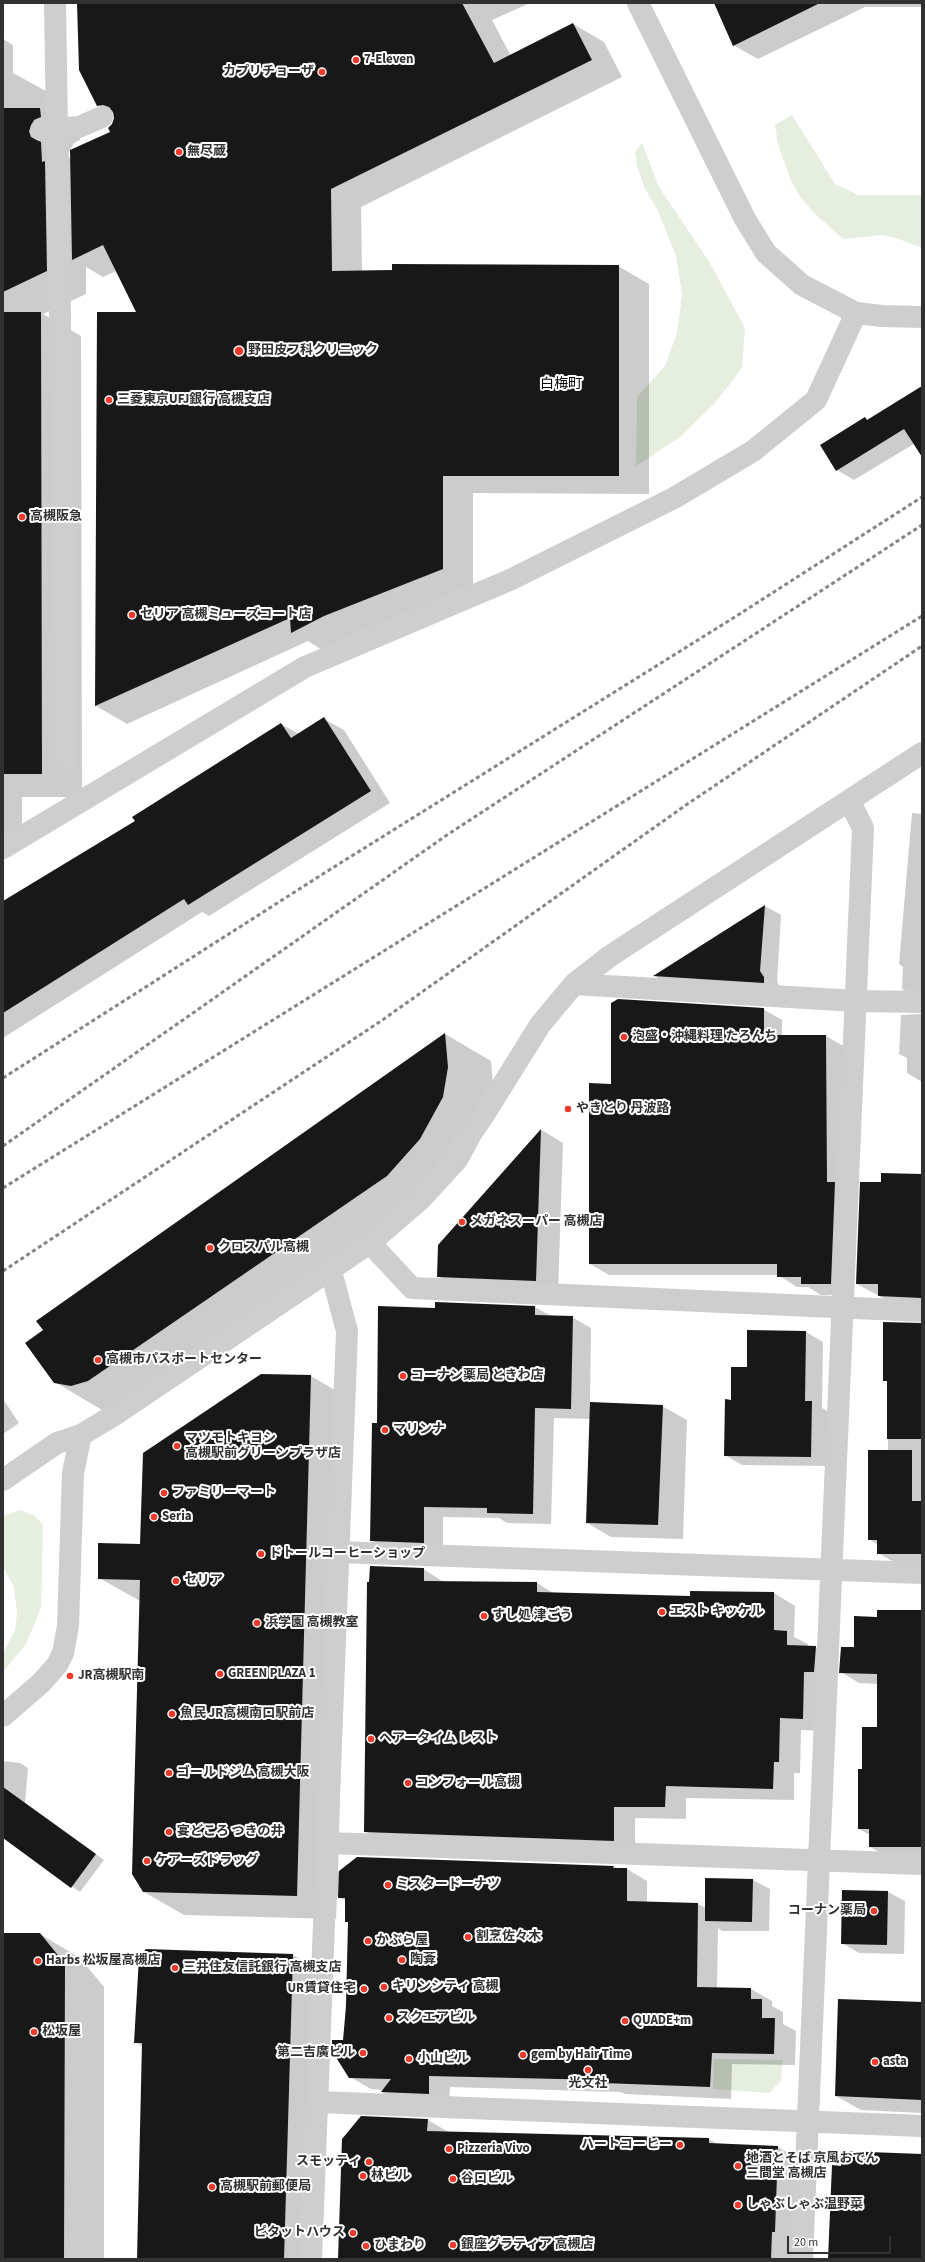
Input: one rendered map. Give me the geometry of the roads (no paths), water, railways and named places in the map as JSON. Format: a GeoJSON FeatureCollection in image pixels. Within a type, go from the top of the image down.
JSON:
{"type":"FeatureCollection","features":[{"type":"Feature","properties":{"kind":"street"},"geometry":{"type":"LineString","coordinates":[[55,3],[67,759]]}},
{"type":"Feature","properties":{"kind":"street"},"geometry":{"type":"LineString","coordinates":[[638,3],[745,219],[766,253],[802,285],[856,313],[882,316],[922,317]]}},
{"type":"Feature","properties":{"kind":"street"},"geometry":{"type":"LineString","coordinates":[[41,130],[79,127],[102,117]]}},
{"type":"Feature","properties":{"kind":"street"},"geometry":{"type":"LineString","coordinates":[[3,848],[305,667],[512,579],[674,498],[753,451],[816,400],[856,313]]}},
{"type":"Feature","properties":{"kind":"street"},"geometry":{"type":"LineString","coordinates":[[3,1480],[57,1443],[81,1435],[370,1243],[421,1199],[443,1173],[482,1118],[540,1025],[574,984],[610,956],[850,802],[922,753]]}},
{"type":"Feature","properties":{"kind":"street"},"geometry":{"type":"LineString","coordinates":[[802,2259],[863,828],[850,802]]}},
{"type":"Feature","properties":{"kind":"street"},"geometry":{"type":"LineString","coordinates":[[574,984],[856,1001],[922,1002]]}},
{"type":"Feature","properties":{"kind":"street"},"geometry":{"type":"LineString","coordinates":[[370,1243],[412,1288],[922,1311]]}},
{"type":"Feature","properties":{"kind":"street"},"geometry":{"type":"LineString","coordinates":[[310,2259],[318,2102],[347,1331],[330,1270]]}},
{"type":"Feature","properties":{"kind":"street"},"geometry":{"type":"LineString","coordinates":[[3,1716],[41,1683],[57,1665],[63,1653],[68,1626],[73,1473],[81,1435]]}},
{"type":"Feature","properties":{"kind":"street"},"geometry":{"type":"LineString","coordinates":[[339,1552],[831,1568],[922,1573]]}},
{"type":"Feature","properties":{"kind":"street"},"geometry":{"type":"LineString","coordinates":[[328,1843],[922,1864]]}},
{"type":"Feature","properties":{"kind":"street"},"geometry":{"type":"LineString","coordinates":[[318,2102],[922,2126]]}},
{"type":"Feature","properties":{"kind":"railway"},"geometry":{"type":"LineString","coordinates":[[3,1078],[326,872],[738,615],[922,497]]}},
{"type":"Feature","properties":{"kind":"railway"},"geometry":{"type":"LineString","coordinates":[[3,1146],[447,835],[922,525]]}},
{"type":"Feature","properties":{"kind":"railway"},"geometry":{"type":"LineString","coordinates":[[3,1188],[922,616]]}},
{"type":"Feature","properties":{"kind":"railway"},"geometry":{"type":"LineString","coordinates":[[3,1271],[381,1021],[686,805],[922,646]]}},
{"type":"Feature","properties":{"kind":"place","name":"7-Eleven"},"geometry":{"type":"Point","coordinates":[356,60]}},
{"type":"Feature","properties":{"kind":"place","name":"カプリチョーザ"},"geometry":{"type":"Point","coordinates":[322,72]}},
{"type":"Feature","properties":{"kind":"place","name":"無尽蔵"},"geometry":{"type":"Point","coordinates":[179,152]}},
{"type":"Feature","properties":{"kind":"place","name":"野田皮フ科クリニック"},"geometry":{"type":"Point","coordinates":[239,351]}},
{"type":"Feature","properties":{"kind":"place","name":"三菱東京UFJ銀行 高槻支店"},"geometry":{"type":"Point","coordinates":[109,400]}},
{"type":"Feature","properties":{"kind":"place","name":"高槻阪急"},"geometry":{"type":"Point","coordinates":[22,517]}},
{"type":"Feature","properties":{"kind":"place","name":"セリア 高槻ミューズコート店"},"geometry":{"type":"Point","coordinates":[132,615]}},
{"type":"Feature","properties":{"kind":"place","name":"泡盛・沖縄料理 たろんち"},"geometry":{"type":"Point","coordinates":[624,1037]}},
{"type":"Feature","properties":{"kind":"place","name":"やきとり 丹波路"},"geometry":{"type":"Point","coordinates":[568,1109]}},
{"type":"Feature","properties":{"kind":"place","name":"メガネスーパー 高槻店"},"geometry":{"type":"Point","coordinates":[462,1222]}},
{"type":"Feature","properties":{"kind":"place","name":"クロスパル高槻"},"geometry":{"type":"Point","coordinates":[210,1248]}},
{"type":"Feature","properties":{"kind":"place","name":"高槻市パスポートセンター"},"geometry":{"type":"Point","coordinates":[98,1360]}},
{"type":"Feature","properties":{"kind":"place","name":"コーナン薬局 ときわ店"},"geometry":{"type":"Point","coordinates":[403,1376]}},
{"type":"Feature","properties":{"kind":"place","name":"マリンナ"},"geometry":{"type":"Point","coordinates":[385,1430]}},
{"type":"Feature","properties":{"kind":"place","name":"マツモトキヨシ 高槻駅前グリーンプラザ店"},"geometry":{"type":"Point","coordinates":[177,1446]}},
{"type":"Feature","properties":{"kind":"place","name":"ファミリーマート"},"geometry":{"type":"Point","coordinates":[164,1493]}},
{"type":"Feature","properties":{"kind":"place","name":"Seria"},"geometry":{"type":"Point","coordinates":[154,1517]}},
{"type":"Feature","properties":{"kind":"place","name":"ドトールコーヒーショップ"},"geometry":{"type":"Point","coordinates":[261,1554]}},
{"type":"Feature","properties":{"kind":"place","name":"セリア"},"geometry":{"type":"Point","coordinates":[176,1581]}},
{"type":"Feature","properties":{"kind":"place","name":"エスト キッケル"},"geometry":{"type":"Point","coordinates":[662,1612]}},
{"type":"Feature","properties":{"kind":"place","name":"すし処 津ごう"},"geometry":{"type":"Point","coordinates":[484,1616]}},
{"type":"Feature","properties":{"kind":"place","name":"浜学園 高槻教室"},"geometry":{"type":"Point","coordinates":[257,1623]}},
{"type":"Feature","properties":{"kind":"place","name":"GREEN PLAZA 1"},"geometry":{"type":"Point","coordinates":[220,1674]}},
{"type":"Feature","properties":{"kind":"place","name":"JR高槻駅南"},"geometry":{"type":"Point","coordinates":[70,1676]}},
{"type":"Feature","properties":{"kind":"place","name":"魚民 JR高槻南口駅前店"},"geometry":{"type":"Point","coordinates":[172,1714]}},
{"type":"Feature","properties":{"kind":"place","name":"ヘアータイム レスト"},"geometry":{"type":"Point","coordinates":[371,1739]}},
{"type":"Feature","properties":{"kind":"place","name":"ゴールドジム 高槻大阪"},"geometry":{"type":"Point","coordinates":[169,1773]}},
{"type":"Feature","properties":{"kind":"place","name":"コンフォール高槻"},"geometry":{"type":"Point","coordinates":[408,1783]}},
{"type":"Feature","properties":{"kind":"place","name":"宴どころ つきの井"},"geometry":{"type":"Point","coordinates":[169,1832]}},
{"type":"Feature","properties":{"kind":"place","name":"ケアーズドラッグ"},"geometry":{"type":"Point","coordinates":[147,1861]}},
{"type":"Feature","properties":{"kind":"place","name":"ミスタードーナツ"},"geometry":{"type":"Point","coordinates":[388,1885]}},
{"type":"Feature","properties":{"kind":"place","name":"コーナン薬局"},"geometry":{"type":"Point","coordinates":[874,1911]}},
{"type":"Feature","properties":{"kind":"place","name":"割烹佐々木"},"geometry":{"type":"Point","coordinates":[468,1937]}},
{"type":"Feature","properties":{"kind":"place","name":"かぶら屋"},"geometry":{"type":"Point","coordinates":[368,1941]}},
{"type":"Feature","properties":{"kind":"place","name":"陶葊"},"geometry":{"type":"Point","coordinates":[402,1960]}},
{"type":"Feature","properties":{"kind":"place","name":"Harbs 松坂屋高槻店"},"geometry":{"type":"Point","coordinates":[38,1961]}},
{"type":"Feature","properties":{"kind":"place","name":"三井住友信託銀行 高槻支店"},"geometry":{"type":"Point","coordinates":[175,1968]}},
{"type":"Feature","properties":{"kind":"place","name":"キリンシティ 高槻"},"geometry":{"type":"Point","coordinates":[384,1987]}},
{"type":"Feature","properties":{"kind":"place","name":"UR賃貸住宅"},"geometry":{"type":"Point","coordinates":[364,1989]}},
{"type":"Feature","properties":{"kind":"place","name":"スクエアビル"},"geometry":{"type":"Point","coordinates":[389,2018]}},
{"type":"Feature","properties":{"kind":"place","name":"QUADE+m"},"geometry":{"type":"Point","coordinates":[625,2021]}},
{"type":"Feature","properties":{"kind":"place","name":"松坂屋"},"geometry":{"type":"Point","coordinates":[34,2032]}},
{"type":"Feature","properties":{"kind":"place","name":"第二吉廣ビル"},"geometry":{"type":"Point","coordinates":[363,2053]}},
{"type":"Feature","properties":{"kind":"place","name":"gem by Hair Time"},"geometry":{"type":"Point","coordinates":[523,2055]}},
{"type":"Feature","properties":{"kind":"place","name":"小山ビル"},"geometry":{"type":"Point","coordinates":[409,2059]}},
{"type":"Feature","properties":{"kind":"place","name":"asta"},"geometry":{"type":"Point","coordinates":[875,2062]}},
{"type":"Feature","properties":{"kind":"place","name":"光文社"},"geometry":{"type":"Point","coordinates":[588,2070]}},
{"type":"Feature","properties":{"kind":"place","name":"ハートコーヒー"},"geometry":{"type":"Point","coordinates":[680,2145]}},
{"type":"Feature","properties":{"kind":"place","name":"Pizzeria Vivo"},"geometry":{"type":"Point","coordinates":[449,2149]}},
{"type":"Feature","properties":{"kind":"place","name":"スモッティ"},"geometry":{"type":"Point","coordinates":[369,2162]}},
{"type":"Feature","properties":{"kind":"place","name":"地酒とそば 京風おでん 三間堂 高槻店"},"geometry":{"type":"Point","coordinates":[738,2166]}},
{"type":"Feature","properties":{"kind":"place","name":"林ビル"},"geometry":{"type":"Point","coordinates":[363,2176]}},
{"type":"Feature","properties":{"kind":"place","name":"谷口ビル"},"geometry":{"type":"Point","coordinates":[453,2179]}},
{"type":"Feature","properties":{"kind":"place","name":"高槻駅前郵便局"},"geometry":{"type":"Point","coordinates":[212,2187]}},
{"type":"Feature","properties":{"kind":"place","name":"しゃぶしゃぶ温野菜"},"geometry":{"type":"Point","coordinates":[738,2205]}},
{"type":"Feature","properties":{"kind":"place","name":"ピタットハウス"},"geometry":{"type":"Point","coordinates":[353,2233]}},
{"type":"Feature","properties":{"kind":"place","name":"銀座グラティア 高槻店"},"geometry":{"type":"Point","coordinates":[453,2245]}},
{"type":"Feature","properties":{"kind":"place","name":"ひまわり"},"geometry":{"type":"Point","coordinates":[366,2246]}},
{"type":"Feature","properties":{"kind":"district","name":"白梅町"},"geometry":{"type":"Point","coordinates":[561,385]}}]}
